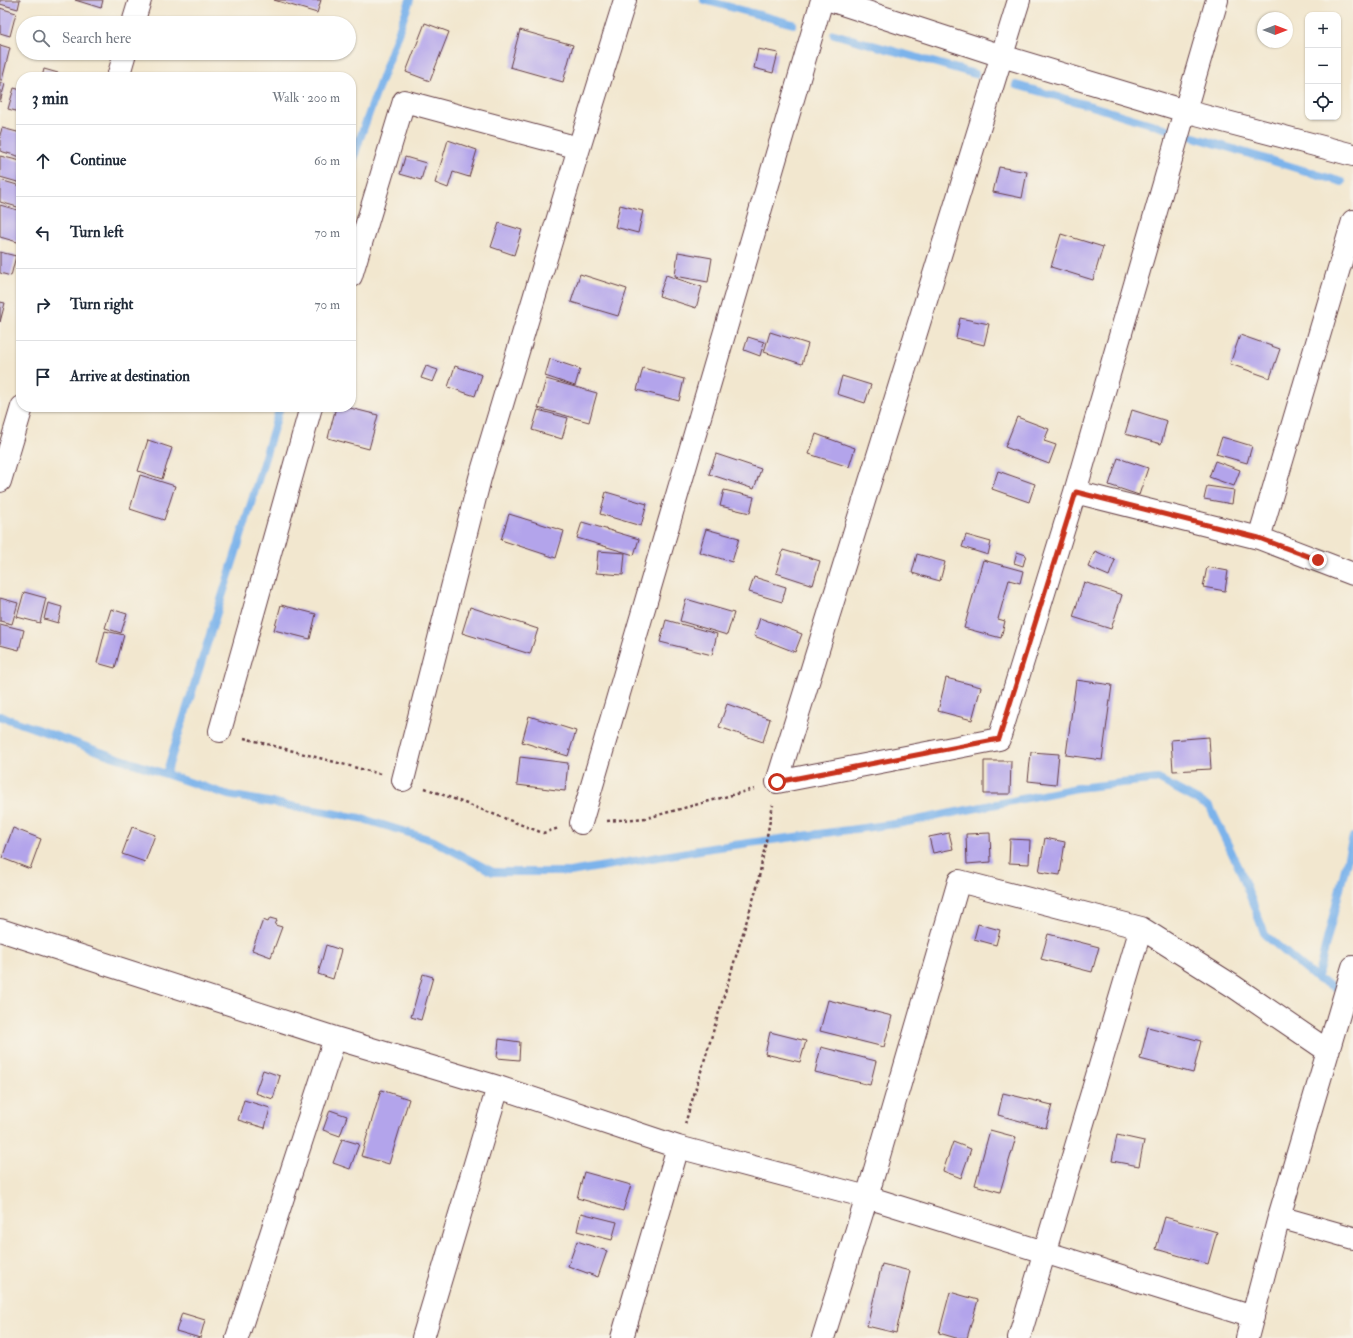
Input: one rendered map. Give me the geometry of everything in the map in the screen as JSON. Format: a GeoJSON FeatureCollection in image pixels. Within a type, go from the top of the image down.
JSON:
{"type":"FeatureCollection","features":[{"type":"Feature","properties":{"kind":"street"},"geometry":{"type":"LineString","coordinates":[[135,16],[140,0]]}},
{"type":"Feature","properties":{"kind":"street"},"geometry":{"type":"LineString","coordinates":[[403,780],[480,478],[625,0]]}},
{"type":"Feature","properties":{"kind":"street"},"geometry":{"type":"LineString","coordinates":[[581,823],[822,0]]}},
{"type":"Feature","properties":{"kind":"street"},"geometry":{"type":"LineString","coordinates":[[830,0],[1002,56],[1185,111],[1353,155]]}},
{"type":"Feature","properties":{"kind":"street"},"geometry":{"type":"LineString","coordinates":[[1019,0],[777,782],[999,739],[1076,492],[1217,0]]}},
{"type":"Feature","properties":{"kind":"street"},"geometry":{"type":"LineString","coordinates":[[119,72],[123,60]]}},
{"type":"Feature","properties":{"kind":"street"},"geometry":{"type":"LineString","coordinates":[[356,259],[404,101],[579,148]]}},
{"type":"Feature","properties":{"kind":"street"},"geometry":{"type":"LineString","coordinates":[[1259,538],[1353,221]]}},
{"type":"Feature","properties":{"kind":"street"},"geometry":{"type":"LineString","coordinates":[[0,481],[21,412]]}},
{"type":"Feature","properties":{"kind":"street"},"geometry":{"type":"LineString","coordinates":[[220,731],[310,412]]}},
{"type":"Feature","properties":{"kind":"street"},"geometry":{"type":"LineString","coordinates":[[1076,492],[1259,538],[1353,574]]}},
{"type":"Feature","properties":{"kind":"street"},"geometry":{"type":"LineString","coordinates":[[823,1338],[867,1197],[959,882],[1141,928],[1233,986],[1328,1051]]}},
{"type":"Feature","properties":{"kind":"street"},"geometry":{"type":"LineString","coordinates":[[1020,1338],[1044,1252],[1141,928]]}},
{"type":"Feature","properties":{"kind":"street"},"geometry":{"type":"LineString","coordinates":[[0,930],[335,1038],[498,1087],[678,1147],[867,1197],[1253,1317]]}},
{"type":"Feature","properties":{"kind":"street"},"geometry":{"type":"LineString","coordinates":[[1247,1338],[1279,1217],[1352,971]]}},
{"type":"Feature","properties":{"kind":"street"},"geometry":{"type":"LineString","coordinates":[[237,1338],[335,1038]]}},
{"type":"Feature","properties":{"kind":"street"},"geometry":{"type":"LineString","coordinates":[[423,1338],[498,1087]]}},
{"type":"Feature","properties":{"kind":"street"},"geometry":{"type":"LineString","coordinates":[[622,1338],[678,1147]]}},
{"type":"Feature","properties":{"kind":"street"},"geometry":{"type":"LineString","coordinates":[[1279,1217],[1353,1238]]}},
{"type":"Feature","properties":{"kind":"path"},"geometry":{"type":"LineString","coordinates":[[220,731],[403,780],[543,833],[581,823],[647,818],[777,782]]}},
{"type":"Feature","properties":{"kind":"path"},"geometry":{"type":"LineString","coordinates":[[678,1147],[758,887],[769,826]]}},
{"type":"Feature","properties":{"kind":"building"},"geometry":{"type":"Polygon","coordinates":[[[0,0],[20,0],[18,9],[0,4],[0,0]]]}},
{"type":"Feature","properties":{"kind":"building"},"geometry":{"type":"Polygon","coordinates":[[[75,0],[103,0],[101,8],[75,0]]]}},
{"type":"Feature","properties":{"kind":"building"},"geometry":{"type":"Polygon","coordinates":[[[274,0],[321,0],[317,13],[274,0]]]}},
{"type":"Feature","properties":{"kind":"building"},"geometry":{"type":"Polygon","coordinates":[[[0,8],[16,13],[10,36],[0,33],[0,8]]]}},
{"type":"Feature","properties":{"kind":"building"},"geometry":{"type":"Polygon","coordinates":[[[425,23],[449,32],[430,81],[406,72],[425,23]]]}},
{"type":"Feature","properties":{"kind":"building"},"geometry":{"type":"Polygon","coordinates":[[[520,30],[573,45],[563,82],[510,67],[520,30]]]}},
{"type":"Feature","properties":{"kind":"building"},"geometry":{"type":"Polygon","coordinates":[[[0,45],[10,48],[2,80],[0,80],[0,45]]]}},
{"type":"Feature","properties":{"kind":"building"},"geometry":{"type":"Polygon","coordinates":[[[758,49],[778,53],[773,73],[754,68],[758,49]]]}},
{"type":"Feature","properties":{"kind":"building"},"geometry":{"type":"Polygon","coordinates":[[[44,69],[54,72],[43,72],[44,69]]]}},
{"type":"Feature","properties":{"kind":"building"},"geometry":{"type":"Polygon","coordinates":[[[0,82],[5,84],[0,102],[0,82]]]}},
{"type":"Feature","properties":{"kind":"building"},"geometry":{"type":"Polygon","coordinates":[[[14,88],[16,89],[16,111],[8,109],[14,88]]]}},
{"type":"Feature","properties":{"kind":"building"},"geometry":{"type":"Polygon","coordinates":[[[2,128],[16,132],[16,156],[0,151],[0,135],[2,128]]]}},
{"type":"Feature","properties":{"kind":"building"},"geometry":{"type":"Polygon","coordinates":[[[448,140],[477,150],[469,177],[453,172],[448,188],[435,183],[448,140]]]}},
{"type":"Feature","properties":{"kind":"building"},"geometry":{"type":"Polygon","coordinates":[[[0,156],[16,160],[16,182],[0,177],[0,156]]]}},
{"type":"Feature","properties":{"kind":"building"},"geometry":{"type":"Polygon","coordinates":[[[405,157],[426,163],[421,180],[400,174],[405,157]]]}},
{"type":"Feature","properties":{"kind":"building"},"geometry":{"type":"Polygon","coordinates":[[[999,167],[1027,172],[1022,198],[993,192],[999,167]]]}},
{"type":"Feature","properties":{"kind":"building"},"geometry":{"type":"Polygon","coordinates":[[[0,180],[16,185],[16,207],[0,202],[0,180]]]}},
{"type":"Feature","properties":{"kind":"building"},"geometry":{"type":"Polygon","coordinates":[[[0,205],[16,210],[16,242],[0,237],[0,205]]]}},
{"type":"Feature","properties":{"kind":"building"},"geometry":{"type":"Polygon","coordinates":[[[620,205],[643,211],[638,233],[615,227],[620,205]]]}},
{"type":"Feature","properties":{"kind":"building"},"geometry":{"type":"Polygon","coordinates":[[[499,223],[522,230],[514,255],[491,247],[499,223]]]}},
{"type":"Feature","properties":{"kind":"building"},"geometry":{"type":"Polygon","coordinates":[[[1061,234],[1103,247],[1093,280],[1051,267],[1061,234]]]}},
{"type":"Feature","properties":{"kind":"building"},"geometry":{"type":"Polygon","coordinates":[[[0,252],[16,256],[11,276],[0,273],[0,252]]]}},
{"type":"Feature","properties":{"kind":"building"},"geometry":{"type":"Polygon","coordinates":[[[678,252],[712,258],[708,282],[675,276],[678,252]]]}},
{"type":"Feature","properties":{"kind":"building"},"geometry":{"type":"Polygon","coordinates":[[[580,274],[627,289],[618,316],[571,302],[580,274]]]}},
{"type":"Feature","properties":{"kind":"building"},"geometry":{"type":"Polygon","coordinates":[[[666,275],[702,287],[696,308],[659,296],[666,275]]]}},
{"type":"Feature","properties":{"kind":"building"},"geometry":{"type":"Polygon","coordinates":[[[0,302],[5,303],[0,322],[0,302]]]}},
{"type":"Feature","properties":{"kind":"building"},"geometry":{"type":"Polygon","coordinates":[[[960,318],[989,324],[984,345],[956,338],[960,318]]]}},
{"type":"Feature","properties":{"kind":"building"},"geometry":{"type":"Polygon","coordinates":[[[770,332],[808,344],[802,364],[764,352],[770,332]]]}},
{"type":"Feature","properties":{"kind":"building"},"geometry":{"type":"Polygon","coordinates":[[[1240,335],[1280,349],[1270,378],[1230,364],[1240,335]]]}},
{"type":"Feature","properties":{"kind":"building"},"geometry":{"type":"Polygon","coordinates":[[[748,337],[764,342],[760,356],[744,350],[748,337]]]}},
{"type":"Feature","properties":{"kind":"building"},"geometry":{"type":"Polygon","coordinates":[[[550,359],[580,369],[575,386],[545,376],[550,359]]]}},
{"type":"Feature","properties":{"kind":"building"},"geometry":{"type":"Polygon","coordinates":[[[426,366],[438,370],[433,382],[421,378],[426,366]]]}},
{"type":"Feature","properties":{"kind":"building"},"geometry":{"type":"Polygon","coordinates":[[[455,366],[482,375],[475,396],[448,387],[455,366]]]}},
{"type":"Feature","properties":{"kind":"building"},"geometry":{"type":"Polygon","coordinates":[[[643,368],[684,379],[679,401],[637,390],[643,368]]]}},
{"type":"Feature","properties":{"kind":"building"},"geometry":{"type":"Polygon","coordinates":[[[842,376],[871,385],[865,403],[837,394],[842,376]]]}},
{"type":"Feature","properties":{"kind":"building"},"geometry":{"type":"Polygon","coordinates":[[[546,379],[597,393],[589,422],[538,408],[546,379]]]}},
{"type":"Feature","properties":{"kind":"building"},"geometry":{"type":"Polygon","coordinates":[[[356,410],[378,415],[369,449],[328,438],[335,412],[356,412],[356,410]]]}},
{"type":"Feature","properties":{"kind":"building"},"geometry":{"type":"Polygon","coordinates":[[[538,410],[568,418],[562,439],[532,430],[538,410]]]}},
{"type":"Feature","properties":{"kind":"building"},"geometry":{"type":"Polygon","coordinates":[[[1132,410],[1167,421],[1161,444],[1125,434],[1132,410]]]}},
{"type":"Feature","properties":{"kind":"building"},"geometry":{"type":"Polygon","coordinates":[[[1017,417],[1049,429],[1044,441],[1056,445],[1049,464],[1005,447],[1017,417]]]}},
{"type":"Feature","properties":{"kind":"building"},"geometry":{"type":"Polygon","coordinates":[[[816,434],[855,448],[849,467],[809,454],[816,434]]]}},
{"type":"Feature","properties":{"kind":"building"},"geometry":{"type":"Polygon","coordinates":[[[1222,437],[1252,446],[1247,463],[1216,454],[1222,437]]]}},
{"type":"Feature","properties":{"kind":"building"},"geometry":{"type":"Polygon","coordinates":[[[148,440],[172,448],[162,479],[138,471],[148,440]]]}},
{"type":"Feature","properties":{"kind":"building"},"geometry":{"type":"Polygon","coordinates":[[[716,454],[761,469],[754,489],[709,474],[716,454]]]}},
{"type":"Feature","properties":{"kind":"building"},"geometry":{"type":"Polygon","coordinates":[[[1118,458],[1148,468],[1139,495],[1109,485],[1118,458]]]}},
{"type":"Feature","properties":{"kind":"building"},"geometry":{"type":"Polygon","coordinates":[[[1215,461],[1240,470],[1234,486],[1209,477],[1215,461]]]}},
{"type":"Feature","properties":{"kind":"building"},"geometry":{"type":"Polygon","coordinates":[[[998,471],[1035,484],[1029,502],[992,489],[998,471]]]}},
{"type":"Feature","properties":{"kind":"building"},"geometry":{"type":"Polygon","coordinates":[[[140,475],[175,486],[164,520],[130,509],[140,475]]]}},
{"type":"Feature","properties":{"kind":"building"},"geometry":{"type":"Polygon","coordinates":[[[1207,486],[1234,490],[1232,504],[1204,499],[1207,486]]]}},
{"type":"Feature","properties":{"kind":"building"},"geometry":{"type":"Polygon","coordinates":[[[724,490],[754,497],[750,513],[720,506],[724,490]]]}},
{"type":"Feature","properties":{"kind":"building"},"geometry":{"type":"Polygon","coordinates":[[[606,492],[647,504],[641,526],[600,514],[606,492]]]}},
{"type":"Feature","properties":{"kind":"building"},"geometry":{"type":"Polygon","coordinates":[[[509,514],[564,531],[556,558],[501,540],[509,514]]]}},
{"type":"Feature","properties":{"kind":"building"},"geometry":{"type":"Polygon","coordinates":[[[582,522],[639,539],[634,555],[577,538],[582,522]]]}},
{"type":"Feature","properties":{"kind":"building"},"geometry":{"type":"Polygon","coordinates":[[[706,529],[739,538],[732,562],[699,552],[706,529]]]}},
{"type":"Feature","properties":{"kind":"building"},"geometry":{"type":"Polygon","coordinates":[[[966,535],[991,542],[988,555],[962,547],[966,535]]]}},
{"type":"Feature","properties":{"kind":"building"},"geometry":{"type":"Polygon","coordinates":[[[783,550],[820,561],[813,585],[776,573],[783,550]]]}},
{"type":"Feature","properties":{"kind":"building"},"geometry":{"type":"Polygon","coordinates":[[[598,551],[625,553],[623,575],[596,573],[598,551]]]}},
{"type":"Feature","properties":{"kind":"building"},"geometry":{"type":"Polygon","coordinates":[[[1095,551],[1115,560],[1109,576],[1088,567],[1095,551]]]}},
{"type":"Feature","properties":{"kind":"building"},"geometry":{"type":"Polygon","coordinates":[[[1017,552],[1026,555],[1023,566],[1014,563],[1017,552]]]}},
{"type":"Feature","properties":{"kind":"building"},"geometry":{"type":"Polygon","coordinates":[[[917,554],[945,562],[940,581],[912,573],[917,554]]]}},
{"type":"Feature","properties":{"kind":"building"},"geometry":{"type":"Polygon","coordinates":[[[983,560],[1023,571],[1020,583],[1009,580],[998,619],[1005,621],[1001,638],[964,628],[983,560]]]}},
{"type":"Feature","properties":{"kind":"building"},"geometry":{"type":"Polygon","coordinates":[[[1207,567],[1228,571],[1225,591],[1203,587],[1207,567]]]}},
{"type":"Feature","properties":{"kind":"building"},"geometry":{"type":"Polygon","coordinates":[[[754,577],[786,587],[782,602],[749,592],[754,577]]]}},
{"type":"Feature","properties":{"kind":"building"},"geometry":{"type":"Polygon","coordinates":[[[1084,582],[1122,595],[1111,629],[1073,617],[1084,582]]]}},
{"type":"Feature","properties":{"kind":"building"},"geometry":{"type":"Polygon","coordinates":[[[24,592],[46,598],[40,623],[17,617],[24,592]]]}},
{"type":"Feature","properties":{"kind":"building"},"geometry":{"type":"Polygon","coordinates":[[[0,598],[18,603],[12,624],[0,621],[0,598]]]}},
{"type":"Feature","properties":{"kind":"building"},"geometry":{"type":"Polygon","coordinates":[[[686,599],[734,613],[727,635],[680,621],[686,599]]]}},
{"type":"Feature","properties":{"kind":"building"},"geometry":{"type":"Polygon","coordinates":[[[48,603],[62,607],[58,623],[44,619],[48,603]]]}},
{"type":"Feature","properties":{"kind":"building"},"geometry":{"type":"Polygon","coordinates":[[[281,605],[316,614],[310,639],[274,630],[281,605]]]}},
{"type":"Feature","properties":{"kind":"building"},"geometry":{"type":"Polygon","coordinates":[[[470,607],[538,629],[530,654],[462,633],[470,607]]]}},
{"type":"Feature","properties":{"kind":"building"},"geometry":{"type":"Polygon","coordinates":[[[111,609],[127,614],[121,633],[105,628],[111,609]]]}},
{"type":"Feature","properties":{"kind":"building"},"geometry":{"type":"Polygon","coordinates":[[[760,618],[802,634],[795,652],[754,636],[760,618]]]}},
{"type":"Feature","properties":{"kind":"building"},"geometry":{"type":"Polygon","coordinates":[[[666,620],[717,634],[712,655],[660,642],[666,620]]]}},
{"type":"Feature","properties":{"kind":"building"},"geometry":{"type":"Polygon","coordinates":[[[0,624],[24,630],[19,650],[0,645],[0,624]]]}},
{"type":"Feature","properties":{"kind":"building"},"geometry":{"type":"Polygon","coordinates":[[[105,631],[124,635],[115,668],[97,663],[105,631]]]}},
{"type":"Feature","properties":{"kind":"building"},"geometry":{"type":"Polygon","coordinates":[[[946,678],[981,687],[972,720],[938,711],[946,678]]]}},
{"type":"Feature","properties":{"kind":"building"},"geometry":{"type":"Polygon","coordinates":[[[1076,680],[1112,685],[1102,760],[1066,755],[1076,680]]]}},
{"type":"Feature","properties":{"kind":"building"},"geometry":{"type":"Polygon","coordinates":[[[727,704],[770,719],[763,742],[719,727],[727,704]]]}},
{"type":"Feature","properties":{"kind":"building"},"geometry":{"type":"Polygon","coordinates":[[[529,716],[576,731],[568,756],[522,742],[529,716]]]}},
{"type":"Feature","properties":{"kind":"building"},"geometry":{"type":"Polygon","coordinates":[[[1209,737],[1211,769],[1173,771],[1171,740],[1209,737]]]}},
{"type":"Feature","properties":{"kind":"building"},"geometry":{"type":"Polygon","coordinates":[[[1031,752],[1059,754],[1056,784],[1028,781],[1031,752]]]}},
{"type":"Feature","properties":{"kind":"building"},"geometry":{"type":"Polygon","coordinates":[[[520,757],[568,763],[565,791],[517,785],[520,757]]]}},
{"type":"Feature","properties":{"kind":"building"},"geometry":{"type":"Polygon","coordinates":[[[984,761],[1011,761],[1010,794],[984,794],[984,761]]]}},
{"type":"Feature","properties":{"kind":"building"},"geometry":{"type":"Polygon","coordinates":[[[132,827],[155,835],[145,862],[122,854],[132,827]]]}},
{"type":"Feature","properties":{"kind":"building"},"geometry":{"type":"Polygon","coordinates":[[[13,828],[41,839],[30,869],[2,858],[13,828]]]}},
{"type":"Feature","properties":{"kind":"building"},"geometry":{"type":"Polygon","coordinates":[[[949,833],[953,849],[933,853],[929,837],[949,833]]]}},
{"type":"Feature","properties":{"kind":"building"},"geometry":{"type":"Polygon","coordinates":[[[990,833],[991,862],[967,864],[966,834],[990,833]]]}},
{"type":"Feature","properties":{"kind":"building"},"geometry":{"type":"Polygon","coordinates":[[[1045,838],[1065,842],[1060,875],[1039,872],[1045,838]]]}},
{"type":"Feature","properties":{"kind":"building"},"geometry":{"type":"Polygon","coordinates":[[[1010,839],[1030,840],[1029,864],[1009,863],[1010,839]]]}},
{"type":"Feature","properties":{"kind":"building"},"geometry":{"type":"Polygon","coordinates":[[[270,918],[277,920],[275,925],[282,927],[271,957],[252,950],[263,920],[268,922],[270,918]]]}},
{"type":"Feature","properties":{"kind":"building"},"geometry":{"type":"Polygon","coordinates":[[[978,924],[1000,930],[996,945],[974,939],[978,924]]]}},
{"type":"Feature","properties":{"kind":"building"},"geometry":{"type":"Polygon","coordinates":[[[1048,934],[1099,947],[1092,972],[1041,959],[1048,934]]]}},
{"type":"Feature","properties":{"kind":"building"},"geometry":{"type":"Polygon","coordinates":[[[326,945],[341,950],[333,979],[318,974],[326,945]]]}},
{"type":"Feature","properties":{"kind":"building"},"geometry":{"type":"Polygon","coordinates":[[[423,974],[433,977],[421,1020],[411,1017],[423,974]]]}},
{"type":"Feature","properties":{"kind":"building"},"geometry":{"type":"Polygon","coordinates":[[[828,1000],[892,1016],[884,1047],[820,1031],[828,1000]]]}},
{"type":"Feature","properties":{"kind":"building"},"geometry":{"type":"Polygon","coordinates":[[[1148,1027],[1201,1041],[1193,1073],[1140,1059],[1148,1027]]]}},
{"type":"Feature","properties":{"kind":"building"},"geometry":{"type":"Polygon","coordinates":[[[770,1032],[806,1041],[800,1062],[765,1054],[770,1032]]]}},
{"type":"Feature","properties":{"kind":"building"},"geometry":{"type":"Polygon","coordinates":[[[499,1039],[520,1042],[519,1060],[497,1058],[499,1039]]]}},
{"type":"Feature","properties":{"kind":"building"},"geometry":{"type":"Polygon","coordinates":[[[821,1047],[876,1061],[870,1085],[815,1072],[821,1047]]]}},
{"type":"Feature","properties":{"kind":"building"},"geometry":{"type":"Polygon","coordinates":[[[263,1070],[280,1076],[273,1099],[255,1093],[263,1070]]]}},
{"type":"Feature","properties":{"kind":"building"},"geometry":{"type":"Polygon","coordinates":[[[381,1090],[409,1099],[389,1164],[361,1156],[381,1090]]]}},
{"type":"Feature","properties":{"kind":"building"},"geometry":{"type":"Polygon","coordinates":[[[1003,1093],[1052,1105],[1046,1128],[998,1115],[1003,1093]]]}},
{"type":"Feature","properties":{"kind":"building"},"geometry":{"type":"Polygon","coordinates":[[[244,1100],[270,1108],[265,1128],[238,1120],[244,1100]]]}},
{"type":"Feature","properties":{"kind":"building"},"geometry":{"type":"Polygon","coordinates":[[[330,1110],[347,1116],[340,1136],[323,1130],[330,1110]]]}},
{"type":"Feature","properties":{"kind":"building"},"geometry":{"type":"Polygon","coordinates":[[[990,1130],[1016,1137],[1000,1192],[975,1185],[990,1130]]]}},
{"type":"Feature","properties":{"kind":"building"},"geometry":{"type":"Polygon","coordinates":[[[1117,1135],[1144,1141],[1139,1166],[1112,1161],[1117,1135]]]}},
{"type":"Feature","properties":{"kind":"building"},"geometry":{"type":"Polygon","coordinates":[[[342,1139],[359,1144],[350,1169],[333,1163],[342,1139]]]}},
{"type":"Feature","properties":{"kind":"building"},"geometry":{"type":"Polygon","coordinates":[[[953,1142],[971,1149],[961,1178],[943,1171],[953,1142]]]}},
{"type":"Feature","properties":{"kind":"building"},"geometry":{"type":"Polygon","coordinates":[[[584,1172],[631,1185],[623,1211],[577,1198],[584,1172]]]}},
{"type":"Feature","properties":{"kind":"building"},"geometry":{"type":"Polygon","coordinates":[[[581,1213],[617,1222],[612,1240],[577,1231],[581,1213]]]}},
{"type":"Feature","properties":{"kind":"building"},"geometry":{"type":"Polygon","coordinates":[[[1165,1217],[1217,1232],[1208,1264],[1156,1249],[1165,1217]]]}},
{"type":"Feature","properties":{"kind":"building"},"geometry":{"type":"Polygon","coordinates":[[[577,1241],[607,1251],[598,1277],[568,1266],[577,1241]]]}},
{"type":"Feature","properties":{"kind":"building"},"geometry":{"type":"Polygon","coordinates":[[[882,1264],[910,1271],[896,1333],[867,1326],[882,1264]]]}},
{"type":"Feature","properties":{"kind":"building"},"geometry":{"type":"Polygon","coordinates":[[[950,1292],[978,1300],[967,1338],[956,1338],[939,1333],[950,1292]]]}},
{"type":"Feature","properties":{"kind":"building"},"geometry":{"type":"Polygon","coordinates":[[[182,1313],[205,1320],[200,1338],[176,1331],[182,1313]]]}},
{"type":"Feature","properties":{"kind":"waterway"},"geometry":{"type":"LineString","coordinates":[[356,151],[410,0]]}},
{"type":"Feature","properties":{"kind":"waterway"},"geometry":{"type":"LineString","coordinates":[[704,0],[793,24]]}},
{"type":"Feature","properties":{"kind":"waterway"},"geometry":{"type":"LineString","coordinates":[[834,34],[975,74]]}},
{"type":"Feature","properties":{"kind":"waterway"},"geometry":{"type":"LineString","coordinates":[[1016,85],[1095,107],[1342,182]]}},
{"type":"Feature","properties":{"kind":"waterway"},"geometry":{"type":"LineString","coordinates":[[166,774],[278,412]]}},
{"type":"Feature","properties":{"kind":"waterway"},"geometry":{"type":"LineString","coordinates":[[0,716],[228,795],[360,818],[432,840],[493,872],[570,872],[711,848],[902,823],[1077,788],[1158,779],[1210,807],[1240,870],[1265,935],[1317,979],[1345,991]]}},
{"type":"Feature","properties":{"kind":"waterway"},"geometry":{"type":"LineString","coordinates":[[1317,979],[1353,837]]}},
{"type":"Feature","properties":{"kind":"route"},"geometry":{"type":"LineString","coordinates":[[777,782],[999,739],[1076,492],[1259,538],[1318,560]]}}]}
